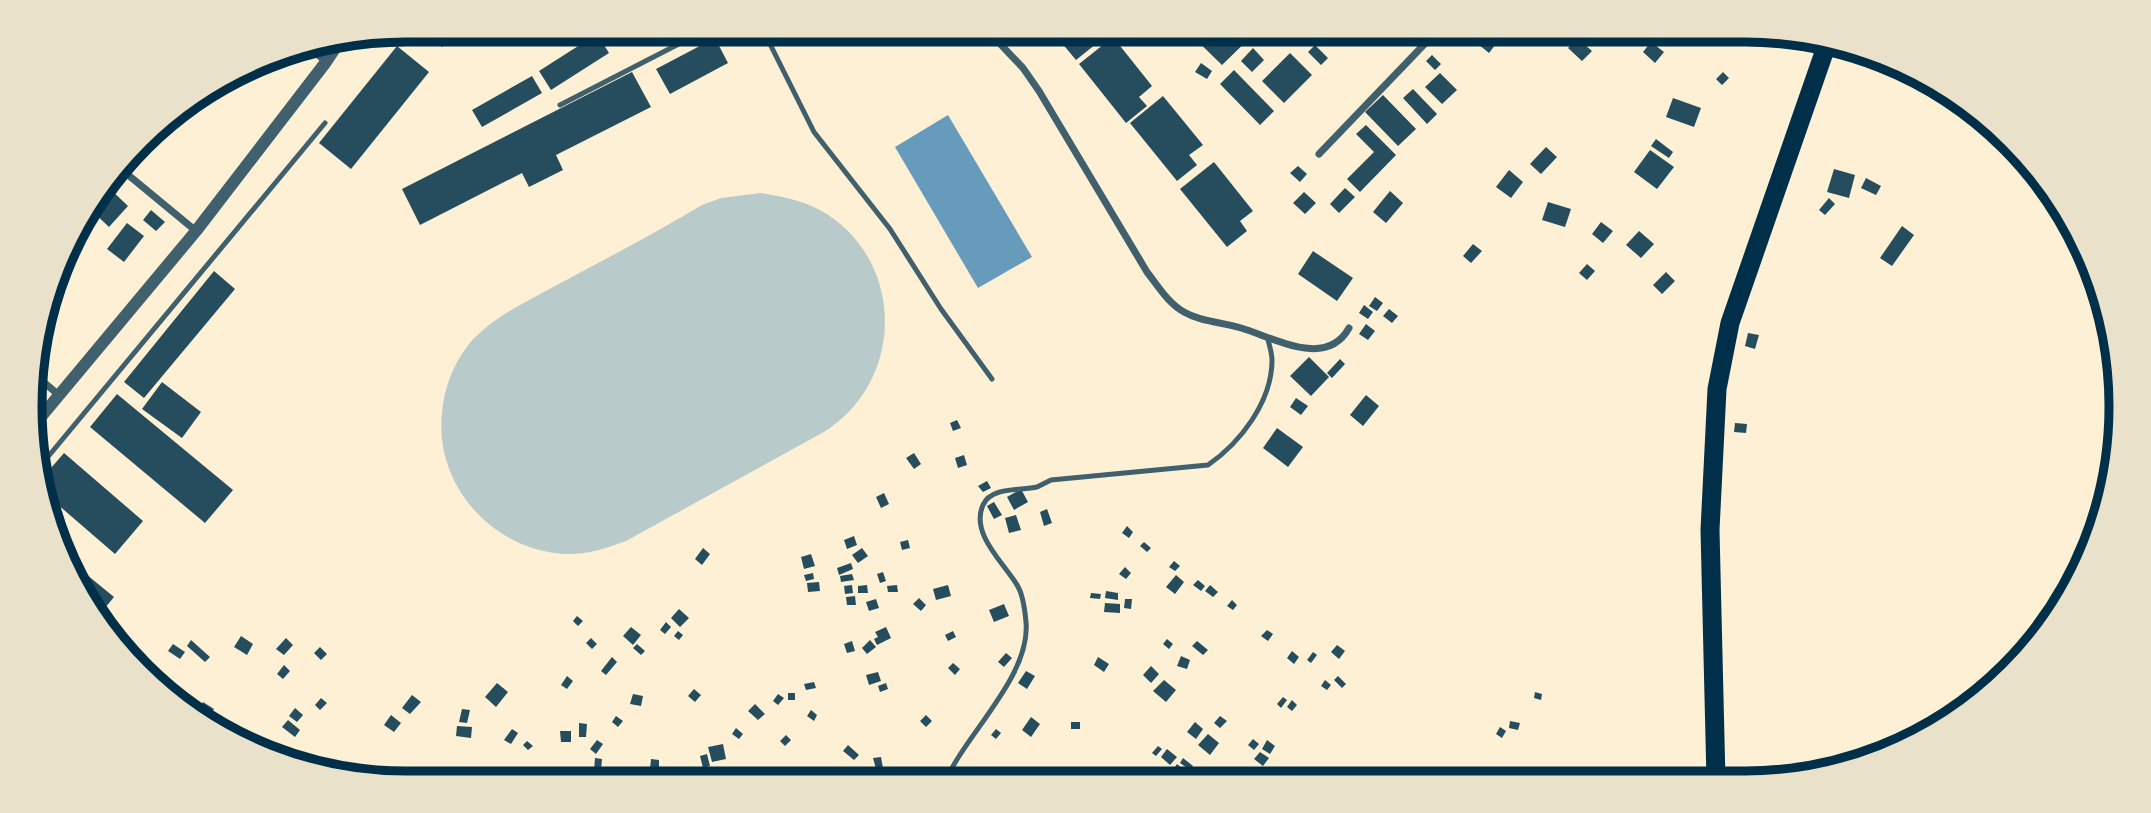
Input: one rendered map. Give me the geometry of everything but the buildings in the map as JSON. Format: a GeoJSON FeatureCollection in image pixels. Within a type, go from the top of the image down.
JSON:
{"type":"FeatureCollection","features":[{"type":"Feature","properties":{"kind":"highway"},"geometry":{"type":"LineString","coordinates":[[1716,771],[1710,530],[1717,389],[1730,323],[1825,51]]}},
{"type":"Feature","properties":{"kind":"street"},"geometry":{"type":"LineString","coordinates":[[998,42],[1040,90],[1147,272],[1168,299],[1184,312],[1204,320],[1241,327],[1268,339],[1291,345],[1325,349],[1334,346],[1349,328]]}},
{"type":"Feature","properties":{"kind":"street"},"geometry":{"type":"LineString","coordinates":[[1319,154],[1426,42]]}},
{"type":"Feature","properties":{"kind":"street"},"geometry":{"type":"LineString","coordinates":[[42,416],[196,231],[335,49]]}},
{"type":"Feature","properties":{"kind":"street"},"geometry":{"type":"LineString","coordinates":[[316,53],[327,62]]}},
{"type":"Feature","properties":{"kind":"street"},"geometry":{"type":"LineString","coordinates":[[126,173],[196,231]]}},
{"type":"Feature","properties":{"kind":"street"},"geometry":{"type":"LineString","coordinates":[[43,382],[60,396]]}},
{"type":"Feature","properties":{"kind":"lane"},"geometry":{"type":"LineString","coordinates":[[560,105],[683,42]]}},
{"type":"Feature","properties":{"kind":"lane"},"geometry":{"type":"LineString","coordinates":[[768,42],[814,132],[890,229],[941,309],[992,379]]}},
{"type":"Feature","properties":{"kind":"lane"},"geometry":{"type":"LineString","coordinates":[[46,459],[325,122]]}},
{"type":"Feature","properties":{"kind":"lane"},"geometry":{"type":"LineString","coordinates":[[952,771],[981,722],[1012,680],[1022,653],[1027,624],[1019,588],[986,542],[980,516],[984,502],[991,496],[1017,488],[1036,487],[1051,480],[1208,466],[1226,453],[1257,412],[1266,389],[1272,360],[1268,339]]}},
{"type":"Feature","properties":{"kind":"shaded area"},"geometry":{"type":"Polygon","coordinates":[[[761,193],[818,209],[847,230],[868,257],[880,287],[885,320],[881,352],[870,383],[850,411],[822,433],[626,541],[612,546],[576,554],[542,551],[517,542],[494,528],[475,510],[459,489],[448,466],[442,440],[442,413],[447,385],[458,360],[469,344],[478,334],[510,311],[702,205],[721,198],[761,193]]]}},
{"type":"Feature","properties":{"kind":"water"},"geometry":{"type":"Polygon","coordinates":[[[948,115],[1032,257],[978,288],[895,147],[948,115]]]}}]}
